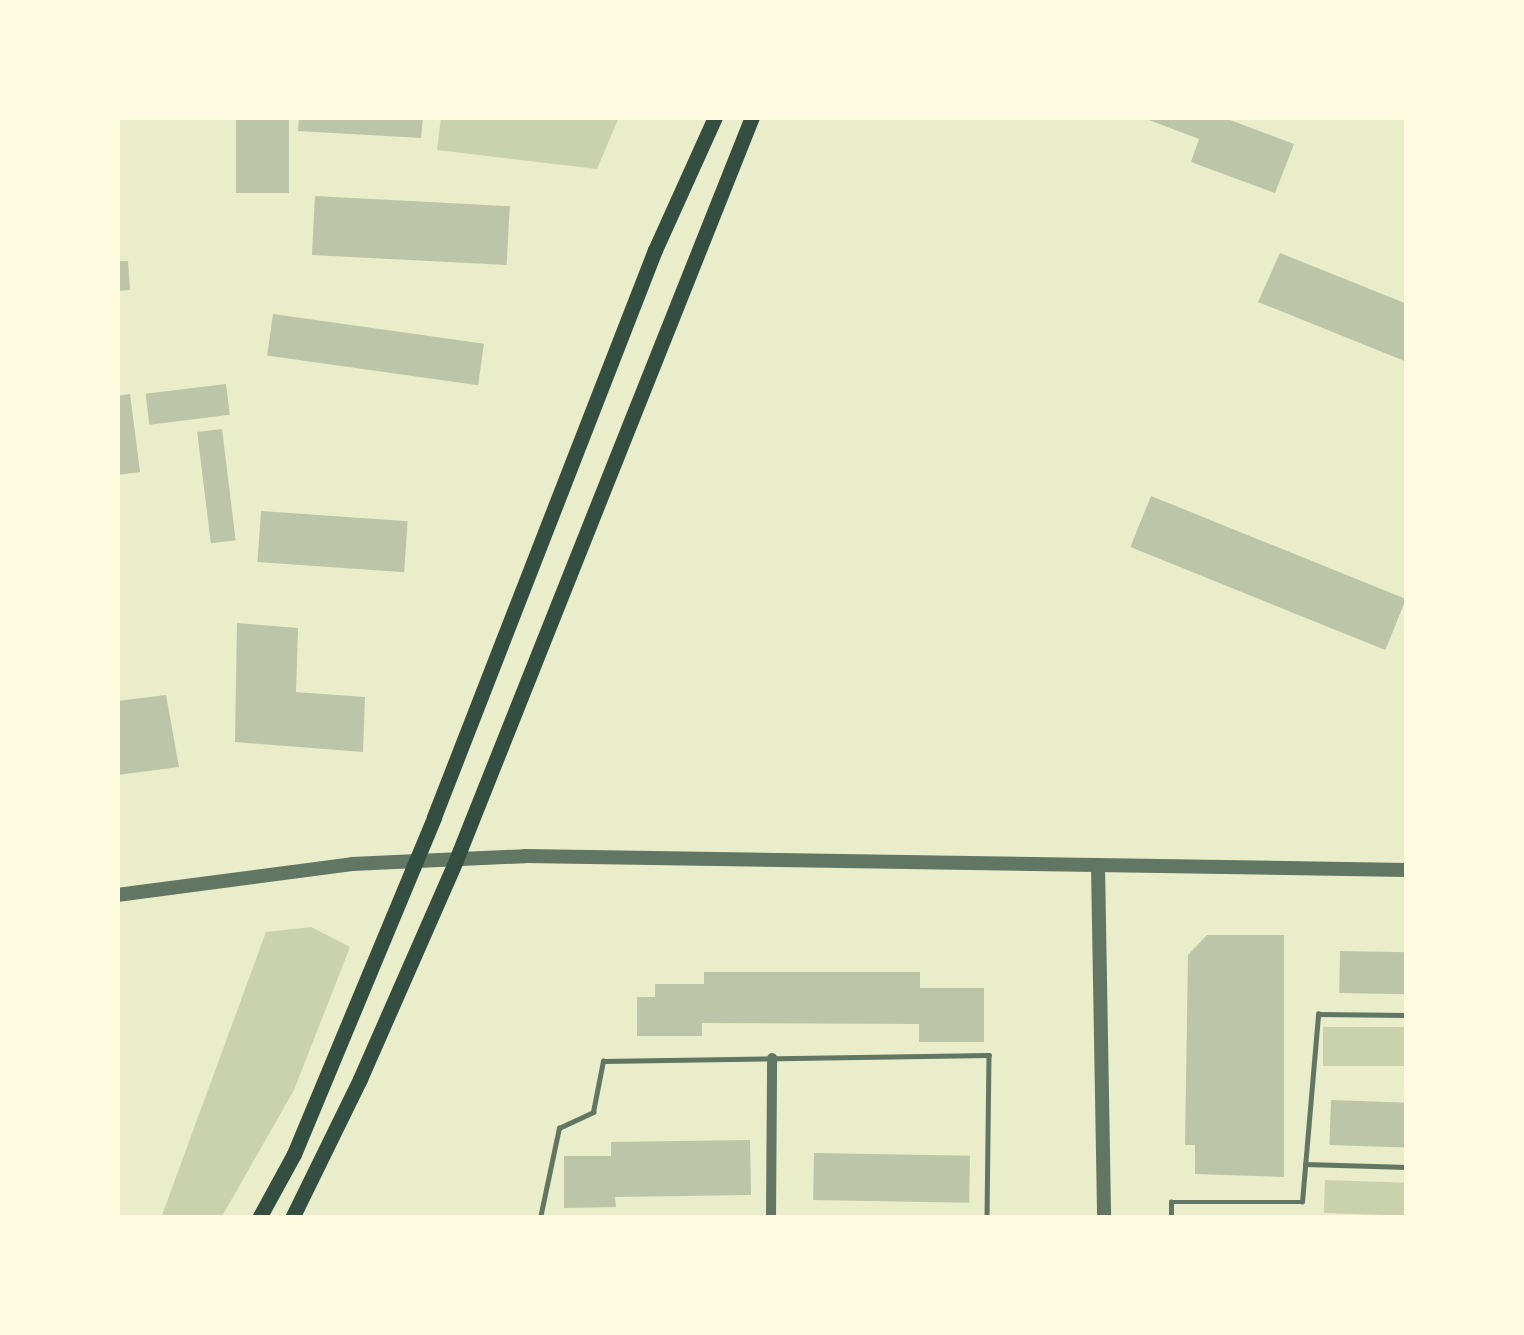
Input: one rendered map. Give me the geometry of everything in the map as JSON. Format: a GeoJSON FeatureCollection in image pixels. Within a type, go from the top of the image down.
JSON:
{"type":"FeatureCollection","features":[{"type":"Feature","properties":{"kind":"main road"},"geometry":{"type":"LineString","coordinates":[[259,1218],[294,1154],[655,250],[715,117]]}},
{"type":"Feature","properties":{"kind":"main road"},"geometry":{"type":"LineString","coordinates":[[292,1218],[360,1079],[456,860],[752,117]]}},
{"type":"Feature","properties":{"kind":"street"},"geometry":{"type":"LineString","coordinates":[[117,895],[352,864],[525,856],[1407,870]]}},
{"type":"Feature","properties":{"kind":"street"},"geometry":{"type":"LineString","coordinates":[[1098,866],[1104,1218]]}},
{"type":"Feature","properties":{"kind":"street"},"geometry":{"type":"LineString","coordinates":[[770,1218],[772,1058]]}},
{"type":"Feature","properties":{"kind":"lane"},"geometry":{"type":"LineString","coordinates":[[1171,1218],[1171,1202],[1301,1202],[1318,1014],[1407,1015]]}},
{"type":"Feature","properties":{"kind":"lane"},"geometry":{"type":"LineString","coordinates":[[540,1218],[560,1128],[593,1112],[603,1061],[989,1055],[987,1218]]}},
{"type":"Feature","properties":{"kind":"lane"},"geometry":{"type":"LineString","coordinates":[[1305,1164],[1407,1167]]}},
{"type":"Feature","properties":{"kind":"green space"},"geometry":{"type":"Polygon","coordinates":[[[441,117],[619,117],[597,169],[437,150],[441,117]]]}},
{"type":"Feature","properties":{"kind":"green space"},"geometry":{"type":"Polygon","coordinates":[[[311,927],[350,947],[294,1090],[221,1218],[161,1218],[266,932],[311,927]]]}},
{"type":"Feature","properties":{"kind":"green space"},"geometry":{"type":"Polygon","coordinates":[[[1323,1027],[1407,1027],[1407,1066],[1323,1066],[1323,1027]]]}},
{"type":"Feature","properties":{"kind":"green space"},"geometry":{"type":"Polygon","coordinates":[[[1325,1180],[1407,1183],[1406,1216],[1324,1213],[1325,1180]]]}},
{"type":"Feature","properties":{"kind":"building"},"geometry":{"type":"Polygon","coordinates":[[[236,117],[289,117],[289,193],[236,193],[236,117]]]}},
{"type":"Feature","properties":{"kind":"building"},"geometry":{"type":"Polygon","coordinates":[[[299,117],[423,117],[421,138],[298,131],[299,117]]]}},
{"type":"Feature","properties":{"kind":"building"},"geometry":{"type":"Polygon","coordinates":[[[1141,117],[1222,117],[1294,144],[1275,193],[1191,162],[1199,139],[1141,117]]]}},
{"type":"Feature","properties":{"kind":"building"},"geometry":{"type":"Polygon","coordinates":[[[315,196],[510,206],[507,265],[312,255],[315,196]]]}},
{"type":"Feature","properties":{"kind":"building"},"geometry":{"type":"Polygon","coordinates":[[[1280,253],[1407,304],[1407,362],[1258,302],[1280,253]]]}},
{"type":"Feature","properties":{"kind":"building"},"geometry":{"type":"Polygon","coordinates":[[[117,261],[128,261],[130,290],[117,291],[117,261]]]}},
{"type":"Feature","properties":{"kind":"building"},"geometry":{"type":"Polygon","coordinates":[[[273,314],[484,344],[478,385],[267,356],[273,314]]]}},
{"type":"Feature","properties":{"kind":"building"},"geometry":{"type":"Polygon","coordinates":[[[226,384],[230,415],[149,425],[146,394],[226,384]]]}},
{"type":"Feature","properties":{"kind":"building"},"geometry":{"type":"Polygon","coordinates":[[[130,394],[140,472],[117,475],[117,396],[130,394]]]}},
{"type":"Feature","properties":{"kind":"building"},"geometry":{"type":"Polygon","coordinates":[[[222,429],[236,540],[211,543],[197,432],[222,429]]]}},
{"type":"Feature","properties":{"kind":"building"},"geometry":{"type":"Polygon","coordinates":[[[1151,496],[1406,599],[1385,650],[1130,547],[1151,496]]]}},
{"type":"Feature","properties":{"kind":"building"},"geometry":{"type":"Polygon","coordinates":[[[261,511],[408,521],[404,572],[257,562],[261,511]]]}},
{"type":"Feature","properties":{"kind":"building"},"geometry":{"type":"Polygon","coordinates":[[[237,623],[298,628],[296,692],[365,697],[363,752],[235,742],[237,623]]]}},
{"type":"Feature","properties":{"kind":"building"},"geometry":{"type":"Polygon","coordinates":[[[166,695],[179,767],[117,775],[117,701],[166,695]]]}},
{"type":"Feature","properties":{"kind":"building"},"geometry":{"type":"Polygon","coordinates":[[[1207,935],[1284,935],[1284,1177],[1195,1174],[1195,1145],[1185,1145],[1188,955],[1207,935]]]}},
{"type":"Feature","properties":{"kind":"building"},"geometry":{"type":"Polygon","coordinates":[[[1340,951],[1407,952],[1406,994],[1339,993],[1340,951]]]}},
{"type":"Feature","properties":{"kind":"building"},"geometry":{"type":"Polygon","coordinates":[[[704,972],[920,972],[920,988],[984,988],[984,1042],[919,1042],[919,1024],[702,1023],[702,1036],[637,1036],[637,997],[655,997],[655,984],[704,984],[704,972]]]}},
{"type":"Feature","properties":{"kind":"building"},"geometry":{"type":"Polygon","coordinates":[[[1331,1100],[1407,1103],[1405,1148],[1329,1145],[1331,1100]]]}},
{"type":"Feature","properties":{"kind":"building"},"geometry":{"type":"Polygon","coordinates":[[[750,1140],[751,1195],[615,1197],[616,1207],[564,1208],[564,1156],[611,1156],[611,1142],[750,1140]]]}},
{"type":"Feature","properties":{"kind":"building"},"geometry":{"type":"Polygon","coordinates":[[[814,1153],[970,1156],[969,1203],[813,1200],[814,1153]]]}}]}
